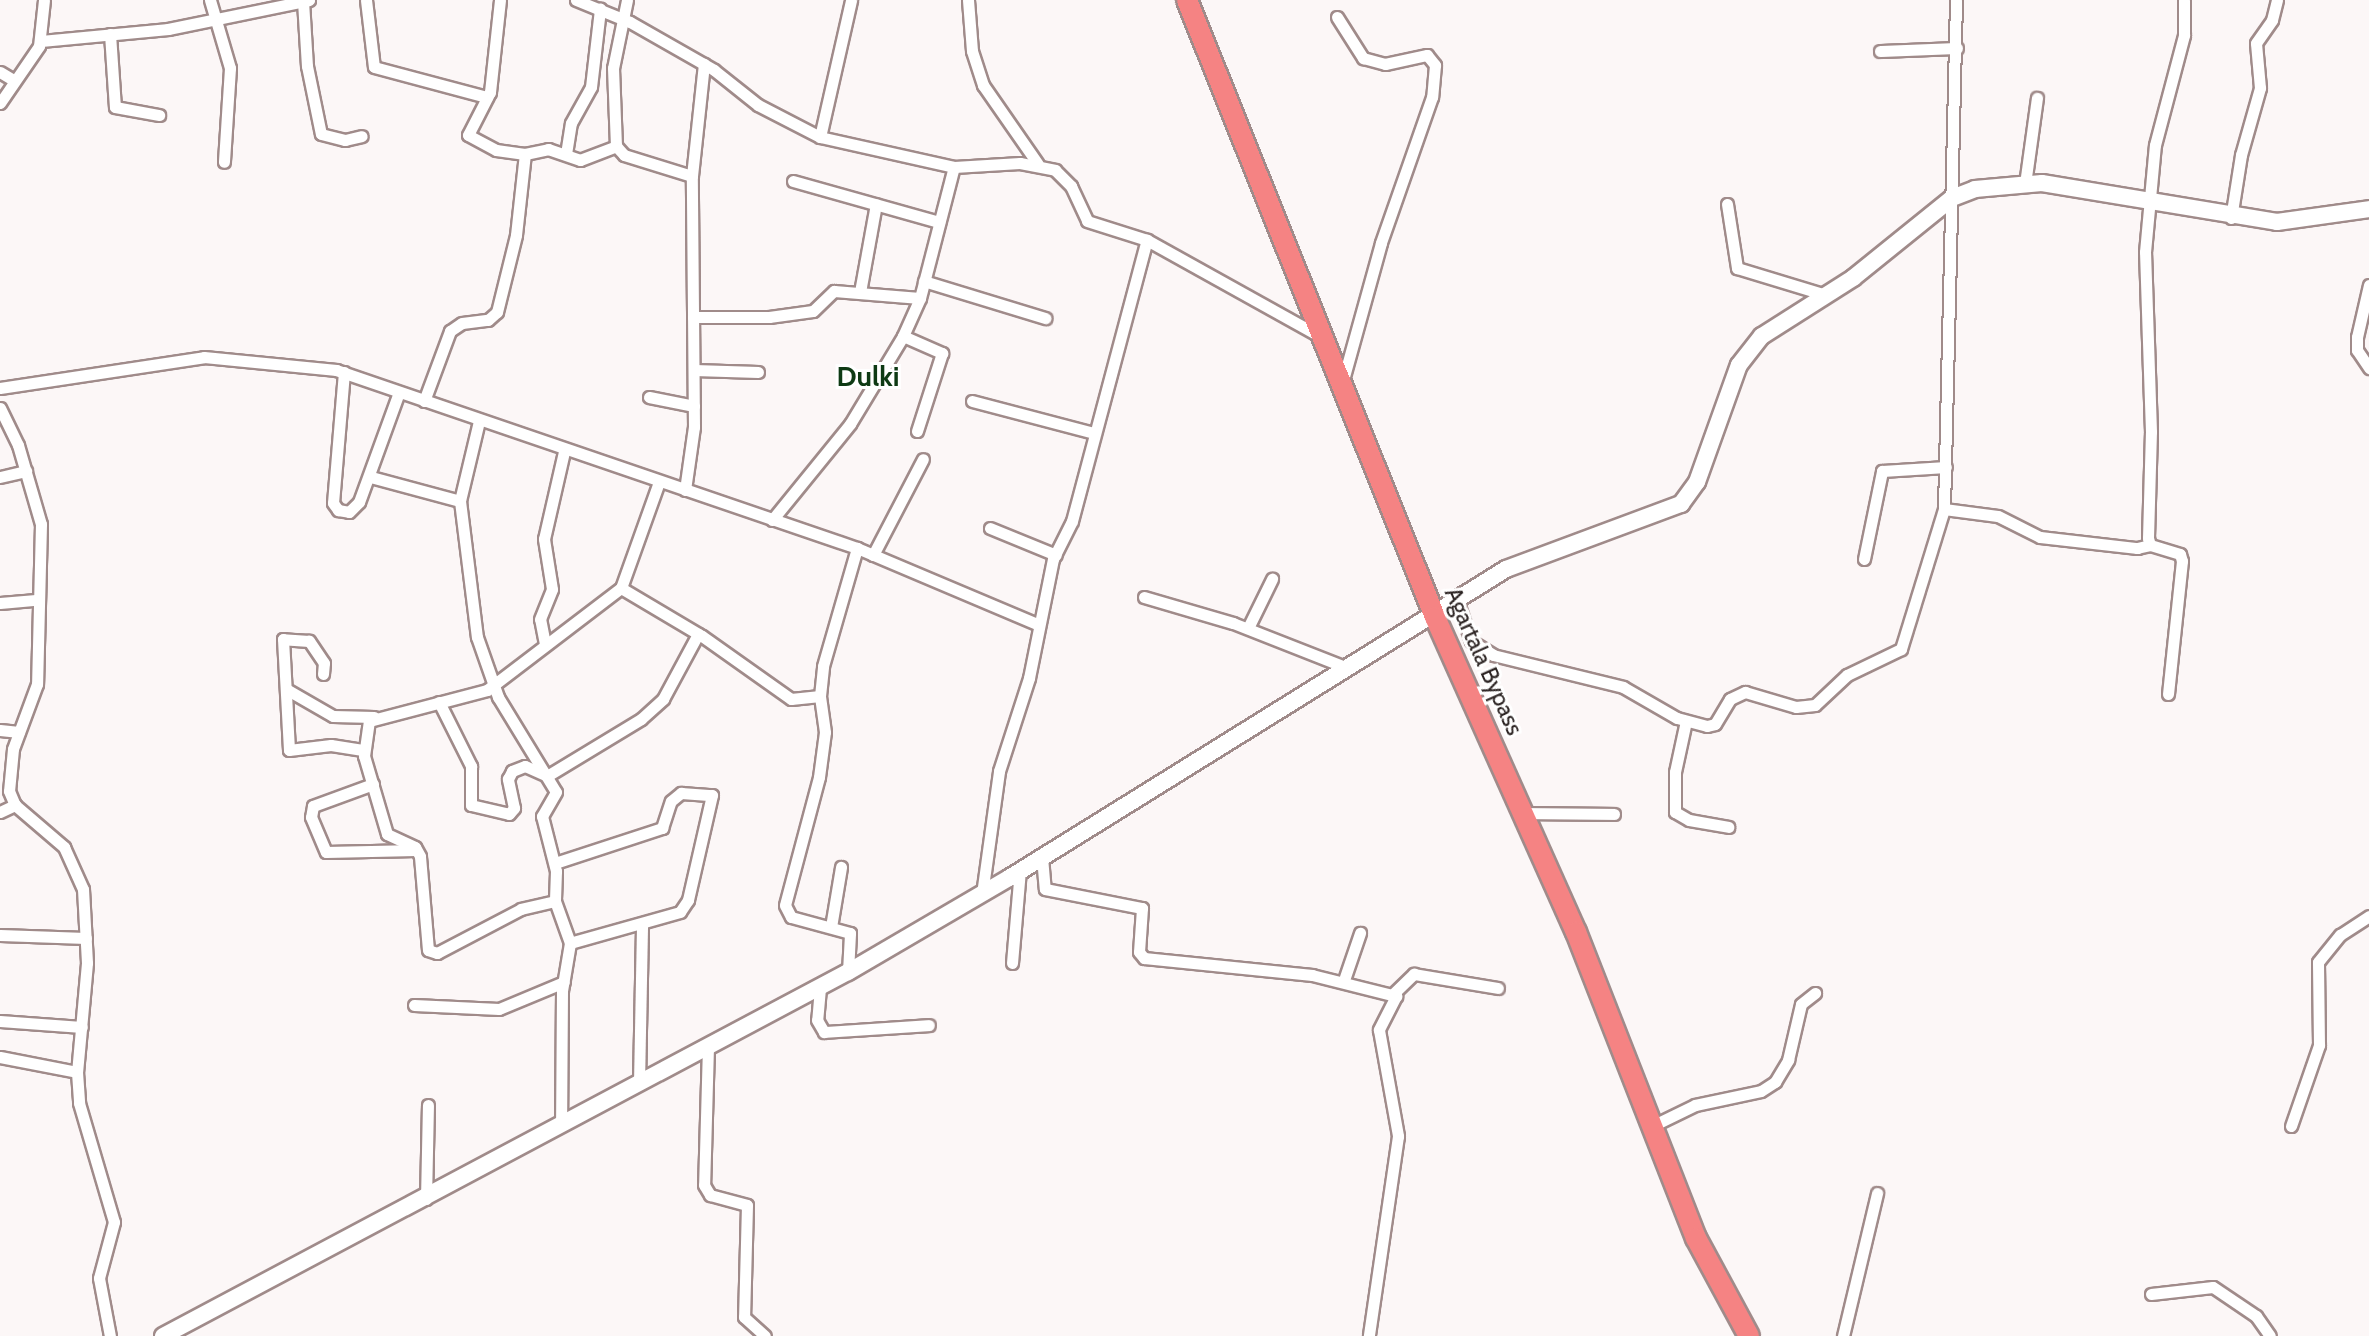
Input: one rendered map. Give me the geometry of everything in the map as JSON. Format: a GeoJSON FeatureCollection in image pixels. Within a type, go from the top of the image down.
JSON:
{"type":"FeatureCollection","features":[{"type":"Feature","properties":{"kind":"highway","name":"Agartala Bypass"},"geometry":{"type":"LineString","coordinates":[[1187,0],[1435,617],[1599,989],[1696,1238],[1749,1336]]}},
{"type":"Feature","properties":{"kind":"street"},"geometry":{"type":"LineString","coordinates":[[0,103],[41,41],[44,0]]}},
{"type":"Feature","properties":{"kind":"street"},"geometry":{"type":"LineString","coordinates":[[210,0],[230,68],[231,118],[224,162]]}},
{"type":"Feature","properties":{"kind":"street"},"geometry":{"type":"LineString","coordinates":[[41,41],[168,29],[309,0]]}},
{"type":"Feature","properties":{"kind":"street"},"geometry":{"type":"LineString","coordinates":[[366,0],[374,67],[487,97]]}},
{"type":"Feature","properties":{"kind":"street"},"geometry":{"type":"LineString","coordinates":[[500,0],[497,63],[487,97],[468,135],[496,150],[525,154],[548,149],[580,160],[616,146]]}},
{"type":"Feature","properties":{"kind":"street"},"geometry":{"type":"LineString","coordinates":[[576,0],[622,19],[704,64],[758,105],[820,137],[954,167],[1038,164]]}},
{"type":"Feature","properties":{"kind":"street"},"geometry":{"type":"LineString","coordinates":[[627,0],[613,68],[616,146],[624,155],[692,176]]}},
{"type":"Feature","properties":{"kind":"street"},"geometry":{"type":"LineString","coordinates":[[820,137],[851,0]]}},
{"type":"Feature","properties":{"kind":"street"},"geometry":{"type":"LineString","coordinates":[[968,0],[972,51],[983,85],[1038,164],[1065,179],[1087,221],[1147,240],[1323,338]]}},
{"type":"Feature","properties":{"kind":"street"},"geometry":{"type":"LineString","coordinates":[[1457,600],[1471,641],[1493,655],[1623,687],[1686,721],[1715,724],[1730,699],[1745,692],[1805,709],[1847,675],[1894,656],[1901,649],[1944,509],[1956,0]]}},
{"type":"Feature","properties":{"kind":"street"},"geometry":{"type":"LineString","coordinates":[[2150,545],[2145,310],[2149,205],[2155,145],[2184,35],[2184,0]]}},
{"type":"Feature","properties":{"kind":"street"},"geometry":{"type":"LineString","coordinates":[[2231,218],[2241,155],[2260,88],[2256,43],[2272,20],[2277,0]]}},
{"type":"Feature","properties":{"kind":"street"},"geometry":{"type":"LineString","coordinates":[[303,1],[307,66],[321,134],[345,140],[362,136]]}},
{"type":"Feature","properties":{"kind":"street"},"geometry":{"type":"LineString","coordinates":[[566,154],[571,123],[591,87],[600,9]]}},
{"type":"Feature","properties":{"kind":"street"},"geometry":{"type":"LineString","coordinates":[[1337,17],[1363,58],[1385,64],[1427,55],[1435,65],[1432,97],[1381,243],[1342,385]]}},
{"type":"Feature","properties":{"kind":"street"},"geometry":{"type":"LineString","coordinates":[[110,34],[115,107],[159,115]]}},
{"type":"Feature","properties":{"kind":"street"},"geometry":{"type":"LineString","coordinates":[[1880,51],[1957,48]]}},
{"type":"Feature","properties":{"kind":"street"},"geometry":{"type":"LineString","coordinates":[[685,490],[694,406],[692,176],[704,64]]}},
{"type":"Feature","properties":{"kind":"street"},"geometry":{"type":"LineString","coordinates":[[0,72],[15,81]]}},
{"type":"Feature","properties":{"kind":"street"},"geometry":{"type":"LineString","coordinates":[[2025,184],[2037,98]]}},
{"type":"Feature","properties":{"kind":"street"},"geometry":{"type":"LineString","coordinates":[[424,401],[450,331],[462,323],[488,320],[497,312],[516,235],[525,154]]}},
{"type":"Feature","properties":{"kind":"street"},"geometry":{"type":"LineString","coordinates":[[772,520],[850,424],[903,336],[920,298],[954,167]]}},
{"type":"Feature","properties":{"kind":"street"},"geometry":{"type":"LineString","coordinates":[[793,181],[939,222]]}},
{"type":"Feature","properties":{"kind":"street"},"geometry":{"type":"LineString","coordinates":[[163,1336],[820,988],[982,894],[1343,666],[1435,617],[1506,569],[1688,499],[1748,352],[1782,320],[1826,295],[1952,198],[1975,189],[2025,184],[2066,185],[2149,205],[2231,218],[2311,221],[2369,209]]}},
{"type":"Feature","properties":{"kind":"street"},"geometry":{"type":"LineString","coordinates":[[860,292],[876,204]]}},
{"type":"Feature","properties":{"kind":"street"},"geometry":{"type":"LineString","coordinates":[[1727,204],[1737,268],[1826,295]]}},
{"type":"Feature","properties":{"kind":"street"},"geometry":{"type":"LineString","coordinates":[[982,894],[996,785],[1029,678],[1037,624],[1056,555],[1072,521],[1147,240]]}},
{"type":"Feature","properties":{"kind":"street"},"geometry":{"type":"LineString","coordinates":[[924,281],[1045,318]]}},
{"type":"Feature","properties":{"kind":"street"},"geometry":{"type":"LineString","coordinates":[[2369,285],[2357,350],[2369,368]]}},
{"type":"Feature","properties":{"kind":"street"},"geometry":{"type":"LineString","coordinates":[[693,317],[813,311],[834,291],[920,298]]}},
{"type":"Feature","properties":{"kind":"street"},"geometry":{"type":"LineString","coordinates":[[903,336],[942,353],[917,431]]}},
{"type":"Feature","properties":{"kind":"street"},"geometry":{"type":"LineString","coordinates":[[0,388],[204,357],[344,372],[564,452],[857,548],[1037,624]]}},
{"type":"Feature","properties":{"kind":"street"},"geometry":{"type":"LineString","coordinates":[[694,370],[758,372]]}},
{"type":"Feature","properties":{"kind":"street"},"geometry":{"type":"LineString","coordinates":[[344,372],[335,508],[343,512],[354,508],[371,477],[399,392]]}},
{"type":"Feature","properties":{"kind":"street"},"geometry":{"type":"LineString","coordinates":[[649,397],[694,406]]}},
{"type":"Feature","properties":{"kind":"street"},"geometry":{"type":"LineString","coordinates":[[972,401],[1094,433]]}},
{"type":"Feature","properties":{"kind":"street"},"geometry":{"type":"LineString","coordinates":[[0,408],[26,471],[41,524],[36,600],[37,684],[19,732],[9,791],[15,805],[70,855],[83,889],[86,938],[77,1072],[79,1103],[114,1222],[99,1278],[110,1336]]}},
{"type":"Feature","properties":{"kind":"street"},"geometry":{"type":"LineString","coordinates":[[479,421],[460,501],[466,578],[493,687],[556,792],[542,816],[555,863],[555,901],[570,943],[564,982],[561,1124]]}},
{"type":"Feature","properties":{"kind":"street"},"geometry":{"type":"LineString","coordinates":[[545,644],[540,619],[552,589],[544,539],[564,452]]}},
{"type":"Feature","properties":{"kind":"street"},"geometry":{"type":"LineString","coordinates":[[873,555],[923,459]]}},
{"type":"Feature","properties":{"kind":"street"},"geometry":{"type":"LineString","coordinates":[[1864,559],[1882,471],[1946,467]]}},
{"type":"Feature","properties":{"kind":"street"},"geometry":{"type":"LineString","coordinates":[[0,477],[26,471]]}},
{"type":"Feature","properties":{"kind":"street"},"geometry":{"type":"LineString","coordinates":[[371,477],[460,501]]}},
{"type":"Feature","properties":{"kind":"street"},"geometry":{"type":"LineString","coordinates":[[286,689],[333,716],[374,717],[493,687],[621,588],[659,482]]}},
{"type":"Feature","properties":{"kind":"street"},"geometry":{"type":"LineString","coordinates":[[1944,509],[1998,516],[2040,537],[2137,548],[2150,545],[2180,554],[2182,561],[2168,694]]}},
{"type":"Feature","properties":{"kind":"street"},"geometry":{"type":"LineString","coordinates":[[990,528],[1056,555]]}},
{"type":"Feature","properties":{"kind":"street"},"geometry":{"type":"LineString","coordinates":[[848,972],[850,933],[791,917],[785,905],[819,777],[825,732],[820,696],[823,666],[857,548]]}},
{"type":"Feature","properties":{"kind":"street"},"geometry":{"type":"LineString","coordinates":[[1248,628],[1272,579]]}},
{"type":"Feature","properties":{"kind":"street"},"geometry":{"type":"LineString","coordinates":[[621,588],[698,634],[791,699],[820,696]]}},
{"type":"Feature","properties":{"kind":"street"},"geometry":{"type":"LineString","coordinates":[[1144,597],[1248,628],[1343,666]]}},
{"type":"Feature","properties":{"kind":"street"},"geometry":{"type":"LineString","coordinates":[[0,603],[36,600]]}},
{"type":"Feature","properties":{"kind":"street"},"geometry":{"type":"LineString","coordinates":[[439,702],[468,758],[469,801],[475,809],[512,812],[509,775],[520,767],[547,776],[611,741],[663,699],[698,634]]}},
{"type":"Feature","properties":{"kind":"street"},"geometry":{"type":"LineString","coordinates":[[323,674],[324,663],[309,641],[283,639],[289,750],[331,745],[363,750]]}},
{"type":"Feature","properties":{"kind":"street"},"geometry":{"type":"LineString","coordinates":[[374,717],[367,724],[363,750],[387,834],[417,850]]}},
{"type":"Feature","properties":{"kind":"street"},"geometry":{"type":"LineString","coordinates":[[1686,721],[1675,772],[1675,812],[1689,820],[1728,827]]}},
{"type":"Feature","properties":{"kind":"street"},"geometry":{"type":"LineString","coordinates":[[0,730],[19,732]]}},
{"type":"Feature","properties":{"kind":"street"},"geometry":{"type":"LineString","coordinates":[[373,784],[313,806],[311,817],[326,852],[417,850]]}},
{"type":"Feature","properties":{"kind":"street"},"geometry":{"type":"LineString","coordinates":[[555,863],[662,828],[675,796],[709,792],[712,799],[696,849],[685,907],[642,924],[570,943]]}},
{"type":"Feature","properties":{"kind":"street"},"geometry":{"type":"LineString","coordinates":[[0,812],[15,805]]}},
{"type":"Feature","properties":{"kind":"street"},"geometry":{"type":"LineString","coordinates":[[1524,813],[1614,814]]}},
{"type":"Feature","properties":{"kind":"street"},"geometry":{"type":"LineString","coordinates":[[417,850],[427,945],[433,952],[521,909],[555,901]]}},
{"type":"Feature","properties":{"kind":"street"},"geometry":{"type":"LineString","coordinates":[[1042,857],[1045,889],[1142,908],[1139,952],[1144,958],[1344,980],[1394,993]]}},
{"type":"Feature","properties":{"kind":"street"},"geometry":{"type":"LineString","coordinates":[[831,927],[841,867]]}},
{"type":"Feature","properties":{"kind":"street"},"geometry":{"type":"LineString","coordinates":[[1012,963],[1020,870]]}},
{"type":"Feature","properties":{"kind":"street"},"geometry":{"type":"LineString","coordinates":[[2291,1126],[2319,1045],[2318,962],[2340,935],[2369,916]]}},
{"type":"Feature","properties":{"kind":"street"},"geometry":{"type":"LineString","coordinates":[[639,1083],[642,924]]}},
{"type":"Feature","properties":{"kind":"street"},"geometry":{"type":"LineString","coordinates":[[1344,980],[1360,933]]}},
{"type":"Feature","properties":{"kind":"street"},"geometry":{"type":"LineString","coordinates":[[0,935],[86,938]]}},
{"type":"Feature","properties":{"kind":"street"},"geometry":{"type":"LineString","coordinates":[[1369,1336],[1396,1175],[1394,1105],[1378,1043],[1394,993],[1414,974],[1498,988]]}},
{"type":"Feature","properties":{"kind":"street"},"geometry":{"type":"LineString","coordinates":[[414,1005],[499,1009],[564,982]]}},
{"type":"Feature","properties":{"kind":"street"},"geometry":{"type":"LineString","coordinates":[[820,988],[817,1020],[824,1032],[929,1025]]}},
{"type":"Feature","properties":{"kind":"street"},"geometry":{"type":"LineString","coordinates":[[1652,1126],[1695,1105],[1761,1091],[1775,1082],[1788,1060],[1801,1004],[1815,993]]}},
{"type":"Feature","properties":{"kind":"street"},"geometry":{"type":"LineString","coordinates":[[0,1021],[82,1027]]}},
{"type":"Feature","properties":{"kind":"street"},"geometry":{"type":"LineString","coordinates":[[708,1046],[704,1185],[718,1199],[747,1205],[744,1317],[765,1336]]}},
{"type":"Feature","properties":{"kind":"street"},"geometry":{"type":"LineString","coordinates":[[0,1057],[77,1072]]}},
{"type":"Feature","properties":{"kind":"street"},"geometry":{"type":"LineString","coordinates":[[426,1199],[428,1105]]}},
{"type":"Feature","properties":{"kind":"street"},"geometry":{"type":"LineString","coordinates":[[1843,1336],[1877,1193]]}},
{"type":"Feature","properties":{"kind":"street"},"geometry":{"type":"LineString","coordinates":[[2151,1294],[2213,1287],[2256,1316],[2270,1336]]}},
{"type":"Feature","properties":{"kind":"district","name":"Dulki"},"geometry":{"type":"Point","coordinates":[868,376]}}]}
